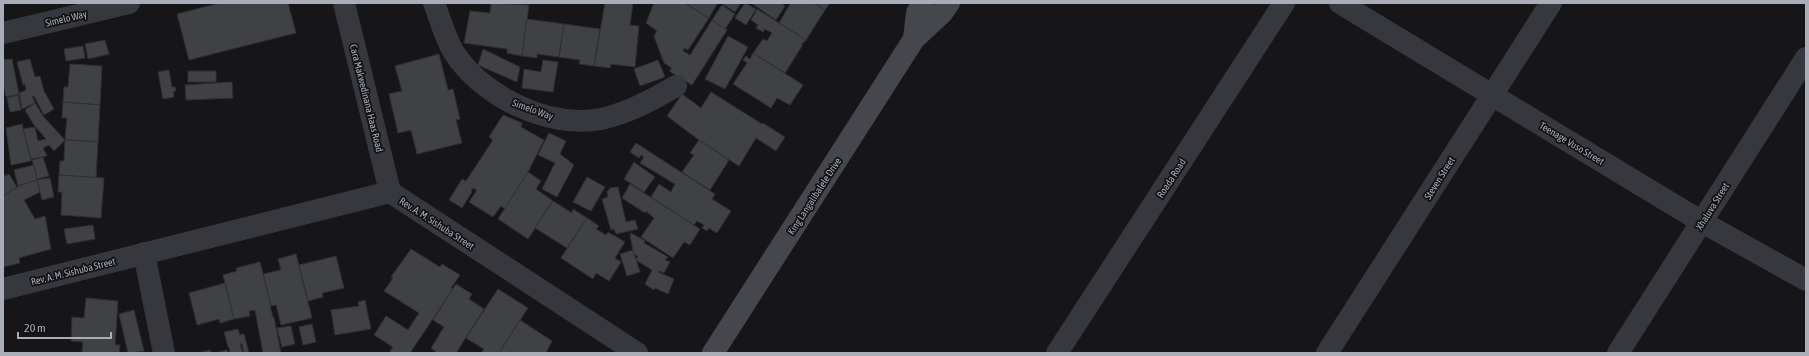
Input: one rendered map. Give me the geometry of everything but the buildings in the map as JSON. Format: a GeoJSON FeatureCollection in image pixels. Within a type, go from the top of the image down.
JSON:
{"type":"FeatureCollection","features":[{"type":"Feature","properties":{"kind":"street","name":"Simelo Way"},"geometry":{"type":"LineString","coordinates":[[3,33],[129,3]]}},
{"type":"Feature","properties":{"kind":"street","name":"Cara Makwedinana Haas Road"},"geometry":{"type":"LineString","coordinates":[[344,3],[390,192]]}},
{"type":"Feature","properties":{"kind":"street","name":"Simelo Way"},"geometry":{"type":"LineString","coordinates":[[434,3],[453,51],[466,68],[490,91],[522,108],[559,119],[600,119],[622,113],[649,102],[676,86]]}},
{"type":"Feature","properties":{"kind":"street","name":"King Langalibalele Drive"},"geometry":{"type":"LineString","coordinates":[[914,39],[917,13],[923,3]]}},
{"type":"Feature","properties":{"kind":"street","name":"King Langalibalele Drive"},"geometry":{"type":"LineString","coordinates":[[713,353],[914,39],[942,13],[949,3]]}},
{"type":"Feature","properties":{"kind":"street","name":"Roada Road"},"geometry":{"type":"LineString","coordinates":[[1057,353],[1284,3]]}},
{"type":"Feature","properties":{"kind":"street","name":"Teenage Vuso Street"},"geometry":{"type":"LineString","coordinates":[[1340,3],[1702,222],[1806,280]]}},
{"type":"Feature","properties":{"kind":"street","name":"Steven Street"},"geometry":{"type":"LineString","coordinates":[[1327,353],[1551,3]]}},
{"type":"Feature","properties":{"kind":"street","name":"Xhaluva Street"},"geometry":{"type":"LineString","coordinates":[[1618,353],[1806,58]]}},
{"type":"Feature","properties":{"kind":"street","name":"Rev. A. M. Sishuba Street"},"geometry":{"type":"LineString","coordinates":[[3,289],[390,192],[637,353]]}},
{"type":"Feature","properties":{"kind":"street"},"geometry":{"type":"LineString","coordinates":[[144,253],[164,353]]}}]}
